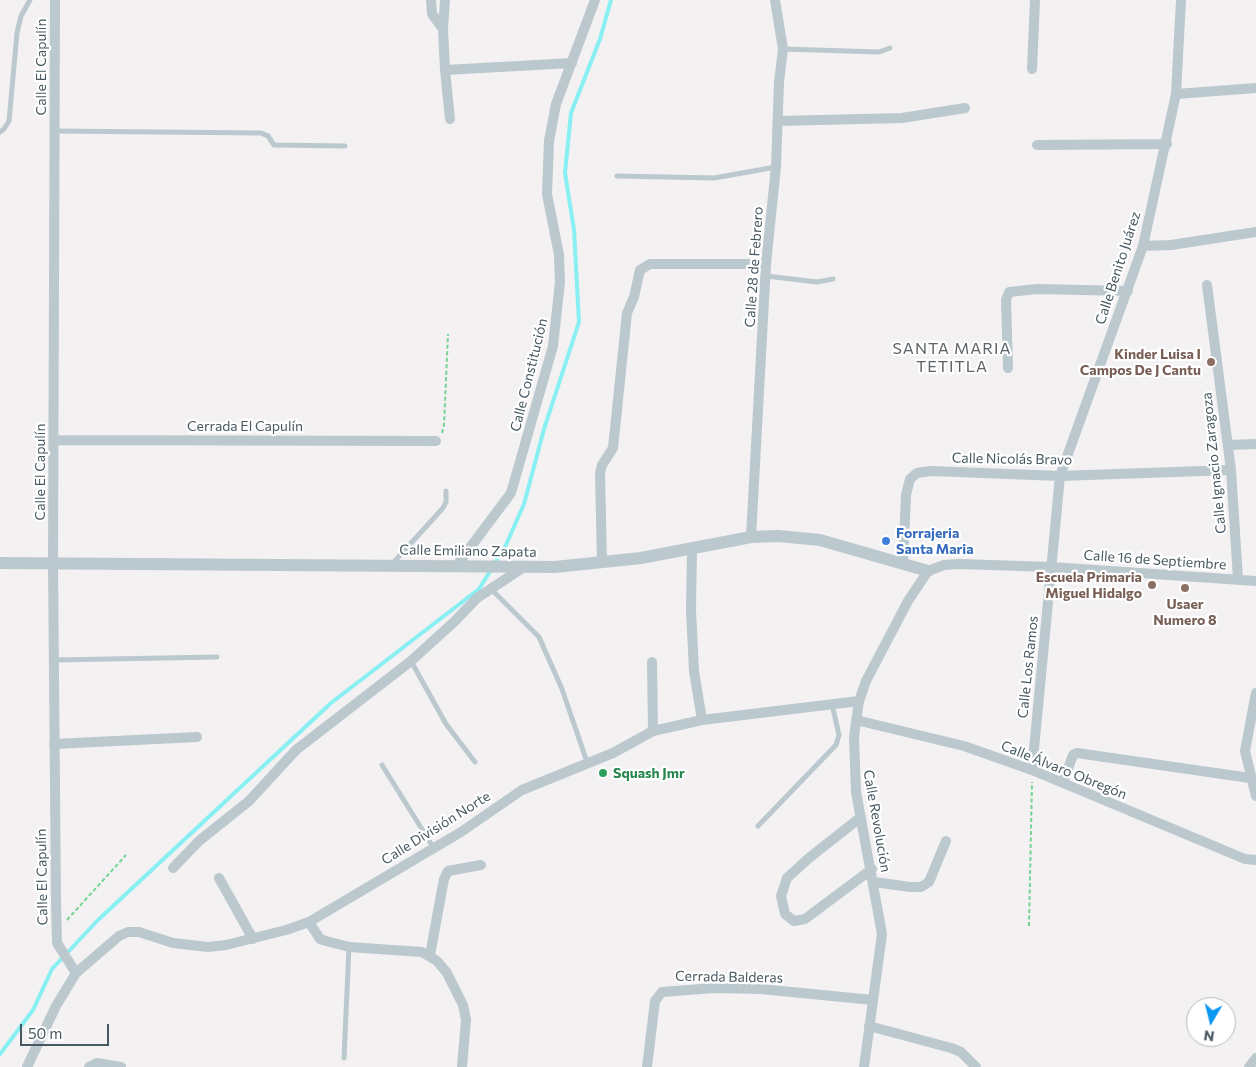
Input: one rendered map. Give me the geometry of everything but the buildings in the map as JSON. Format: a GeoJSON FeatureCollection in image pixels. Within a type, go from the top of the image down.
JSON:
{"type":"FeatureCollection","features":[{"type":"Feature","properties":{"kind":"street","name":"Calle El Capulín"},"geometry":{"type":"LineString","coordinates":[[55,0],[53,564],[56,930],[58,943],[75,971]]}},
{"type":"Feature","properties":{"kind":"street"},"geometry":{"type":"LineString","coordinates":[[431,0],[432,14],[443,29]]}},
{"type":"Feature","properties":{"kind":"street"},"geometry":{"type":"LineString","coordinates":[[444,0],[445,70],[450,119]]}},
{"type":"Feature","properties":{"kind":"street","name":"Calle Constitución"},"geometry":{"type":"LineString","coordinates":[[463,565],[511,493],[553,346],[560,282],[559,255],[547,194],[547,161],[552,119],[595,0]]}},
{"type":"Feature","properties":{"kind":"street","name":"Calle 28 de Febrero"},"geometry":{"type":"LineString","coordinates":[[751,537],[766,264],[776,167],[779,82],[783,49],[775,0]]}},
{"type":"Feature","properties":{"kind":"street"},"geometry":{"type":"LineString","coordinates":[[1032,69],[1035,0]]}},
{"type":"Feature","properties":{"kind":"street","name":"Calle Benito Juárez"},"geometry":{"type":"LineString","coordinates":[[1052,567],[1060,476],[1076,426],[1128,291],[1143,246],[1167,144],[1176,94],[1182,0]]}},
{"type":"Feature","properties":{"kind":"street"},"geometry":{"type":"LineString","coordinates":[[445,70],[572,63]]}},
{"type":"Feature","properties":{"kind":"street"},"geometry":{"type":"LineString","coordinates":[[1176,94],[1256,88]]}},
{"type":"Feature","properties":{"kind":"street"},"geometry":{"type":"LineString","coordinates":[[778,121],[902,118],[965,108]]}},
{"type":"Feature","properties":{"kind":"street"},"geometry":{"type":"LineString","coordinates":[[1037,145],[1167,144]]}},
{"type":"Feature","properties":{"kind":"street"},"geometry":{"type":"LineString","coordinates":[[1143,246],[1171,245],[1256,232]]}},
{"type":"Feature","properties":{"kind":"street"},"geometry":{"type":"LineString","coordinates":[[602,564],[600,473],[602,465],[613,448],[627,313],[634,297],[640,270],[650,264],[766,264]]}},
{"type":"Feature","properties":{"kind":"street","name":"Calle Ignacio Zaragoza"},"geometry":{"type":"LineString","coordinates":[[1207,286],[1231,470],[1238,579]]}},
{"type":"Feature","properties":{"kind":"street"},"geometry":{"type":"LineString","coordinates":[[1008,368],[1006,296],[1009,292],[1015,289],[1128,291]]}},
{"type":"Feature","properties":{"kind":"street","name":"Cerrada El Capulín"},"geometry":{"type":"LineString","coordinates":[[54,440],[436,441]]}},
{"type":"Feature","properties":{"kind":"street"},"geometry":{"type":"LineString","coordinates":[[1228,445],[1256,444]]}},
{"type":"Feature","properties":{"kind":"street","name":"Calle Nicolás Bravo"},"geometry":{"type":"LineString","coordinates":[[903,564],[906,495],[910,478],[917,472],[1060,476],[1231,470]]}},
{"type":"Feature","properties":{"kind":"street","name":"Calle Emiliano Zapata"},"geometry":{"type":"LineString","coordinates":[[0,563],[463,565],[524,567],[602,564],[751,537],[796,537],[820,540],[928,571]]}},
{"type":"Feature","properties":{"kind":"street"},"geometry":{"type":"LineString","coordinates":[[692,548],[691,610],[694,671],[702,720]]}},
{"type":"Feature","properties":{"kind":"street"},"geometry":{"type":"LineString","coordinates":[[928,571],[944,565],[959,564],[1052,567]]}},
{"type":"Feature","properties":{"kind":"street"},"geometry":{"type":"LineString","coordinates":[[173,868],[199,841],[249,801],[296,750],[411,661],[477,598],[524,567]]}},
{"type":"Feature","properties":{"kind":"street","name":"Calle 16 de Septiembre"},"geometry":{"type":"LineString","coordinates":[[1052,567],[1256,581]]}},
{"type":"Feature","properties":{"kind":"street","name":"Calle Los Ramos"},"geometry":{"type":"LineString","coordinates":[[1032,770],[1052,567]]}},
{"type":"Feature","properties":{"kind":"street","name":"Calle Revolución"},"geometry":{"type":"LineString","coordinates":[[864,1067],[882,934],[854,770],[856,720],[859,701],[866,681],[889,634],[928,571]]}},
{"type":"Feature","properties":{"kind":"street"},"geometry":{"type":"LineString","coordinates":[[652,662],[653,731]]}},
{"type":"Feature","properties":{"kind":"street"},"geometry":{"type":"LineString","coordinates":[[1256,692],[1245,751],[1250,778],[1256,796]]}},
{"type":"Feature","properties":{"kind":"street","name":"Calle División Norte"},"geometry":{"type":"LineString","coordinates":[[75,971],[108,944],[128,932],[139,932],[194,946],[226,945],[253,939],[308,922],[460,832],[522,790],[613,753],[653,731],[702,720],[859,701]]}},
{"type":"Feature","properties":{"kind":"street","name":"Calle Álvaro Obregón"},"geometry":{"type":"LineString","coordinates":[[856,720],[964,746],[1063,782],[1244,859],[1256,860]]}},
{"type":"Feature","properties":{"kind":"street"},"geometry":{"type":"LineString","coordinates":[[54,744],[197,737]]}},
{"type":"Feature","properties":{"kind":"street"},"geometry":{"type":"LineString","coordinates":[[1063,782],[1072,755],[1077,753],[1250,778]]}},
{"type":"Feature","properties":{"kind":"street"},"geometry":{"type":"LineString","coordinates":[[861,817],[787,878],[781,896],[785,914],[794,921],[805,919],[872,869]]}},
{"type":"Feature","properties":{"kind":"street"},"geometry":{"type":"LineString","coordinates":[[874,882],[921,887],[929,882],[935,872],[946,841]]}},
{"type":"Feature","properties":{"kind":"street"},"geometry":{"type":"LineString","coordinates":[[430,955],[444,879],[448,871],[481,864]]}},
{"type":"Feature","properties":{"kind":"street"},"geometry":{"type":"LineString","coordinates":[[219,878],[253,939]]}},
{"type":"Feature","properties":{"kind":"street"},"geometry":{"type":"LineString","coordinates":[[308,922],[320,939],[349,947],[422,952],[430,955],[448,973],[463,1005],[466,1020],[462,1067]]}},
{"type":"Feature","properties":{"kind":"street"},"geometry":{"type":"LineString","coordinates":[[28,1067],[49,1020],[75,971]]}},
{"type":"Feature","properties":{"kind":"street","name":"Cerrada Balderas"},"geometry":{"type":"LineString","coordinates":[[647,1067],[655,1001],[662,992],[714,988],[761,989],[874,1000]]}},
{"type":"Feature","properties":{"kind":"street"},"geometry":{"type":"LineString","coordinates":[[869,1026],[951,1048],[961,1052],[976,1067]]}},
{"type":"Feature","properties":{"kind":"street"},"geometry":{"type":"LineString","coordinates":[[1249,1067],[1256,1058]]}},
{"type":"Feature","properties":{"kind":"street"},"geometry":{"type":"LineString","coordinates":[[89,1067],[97,1063],[121,1067]]}},
{"type":"Feature","properties":{"kind":"lane"},"geometry":{"type":"LineString","coordinates":[[0,132],[9,121],[16,33],[21,16],[30,0]]}},
{"type":"Feature","properties":{"kind":"lane"},"geometry":{"type":"LineString","coordinates":[[783,49],[879,52],[890,48]]}},
{"type":"Feature","properties":{"kind":"lane"},"geometry":{"type":"LineString","coordinates":[[55,131],[261,133],[268,136],[274,145],[280,146],[345,146]]}},
{"type":"Feature","properties":{"kind":"lane"},"geometry":{"type":"LineString","coordinates":[[617,176],[714,178],[776,167]]}},
{"type":"Feature","properties":{"kind":"lane"},"geometry":{"type":"LineString","coordinates":[[766,276],[816,282],[833,278]]}},
{"type":"Feature","properties":{"kind":"lane"},"geometry":{"type":"LineString","coordinates":[[391,566],[443,508],[446,502],[446,490]]}},
{"type":"Feature","properties":{"kind":"lane"},"geometry":{"type":"LineString","coordinates":[[491,589],[539,637],[562,689],[587,762]]}},
{"type":"Feature","properties":{"kind":"lane"},"geometry":{"type":"LineString","coordinates":[[54,660],[217,657]]}},
{"type":"Feature","properties":{"kind":"lane"},"geometry":{"type":"LineString","coordinates":[[411,661],[446,724],[475,762]]}},
{"type":"Feature","properties":{"kind":"lane"},"geometry":{"type":"LineString","coordinates":[[758,826],[836,745],[839,735],[832,703]]}},
{"type":"Feature","properties":{"kind":"lane"},"geometry":{"type":"LineString","coordinates":[[382,766],[433,847]]}},
{"type":"Feature","properties":{"kind":"lane"},"geometry":{"type":"LineString","coordinates":[[344,1058],[349,947]]}},
{"type":"Feature","properties":{"kind":"path"},"geometry":{"type":"LineString","coordinates":[[436,441],[442,434],[444,425],[448,334]]}},
{"type":"Feature","properties":{"kind":"path"},"geometry":{"type":"LineString","coordinates":[[1029,926],[1032,770]]}},
{"type":"Feature","properties":{"kind":"path"},"geometry":{"type":"LineString","coordinates":[[56,930],[126,855]]}},
{"type":"Feature","properties":{"kind":"waterway"},"geometry":{"type":"LineString","coordinates":[[494,564],[506,545],[524,504],[544,429],[579,322],[574,230],[565,173],[571,113],[600,39],[611,0]]}},
{"type":"Feature","properties":{"kind":"waterway"},"geometry":{"type":"LineString","coordinates":[[0,1054],[33,1010],[52,969],[98,920],[331,703],[479,589],[491,570]]}},
{"type":"Feature","properties":{"kind":"place","name":"Kinder Luisa I Campos De J Cantu"},"geometry":{"type":"Point","coordinates":[1211,362]}},
{"type":"Feature","properties":{"kind":"place","name":"Forrajeria Santa Maria"},"geometry":{"type":"Point","coordinates":[886,541]}},
{"type":"Feature","properties":{"kind":"place","name":"Escuela Primaria Miguel Hidalgo"},"geometry":{"type":"Point","coordinates":[1152,585]}},
{"type":"Feature","properties":{"kind":"place","name":"Usaer Numero 8"},"geometry":{"type":"Point","coordinates":[1185,588]}},
{"type":"Feature","properties":{"kind":"place","name":"Squash Jmr"},"geometry":{"type":"Point","coordinates":[603,773]}},
{"type":"Feature","properties":{"kind":"district","name":"SANTA MARIA TETITLA"},"geometry":{"type":"Point","coordinates":[952,358]}}]}
